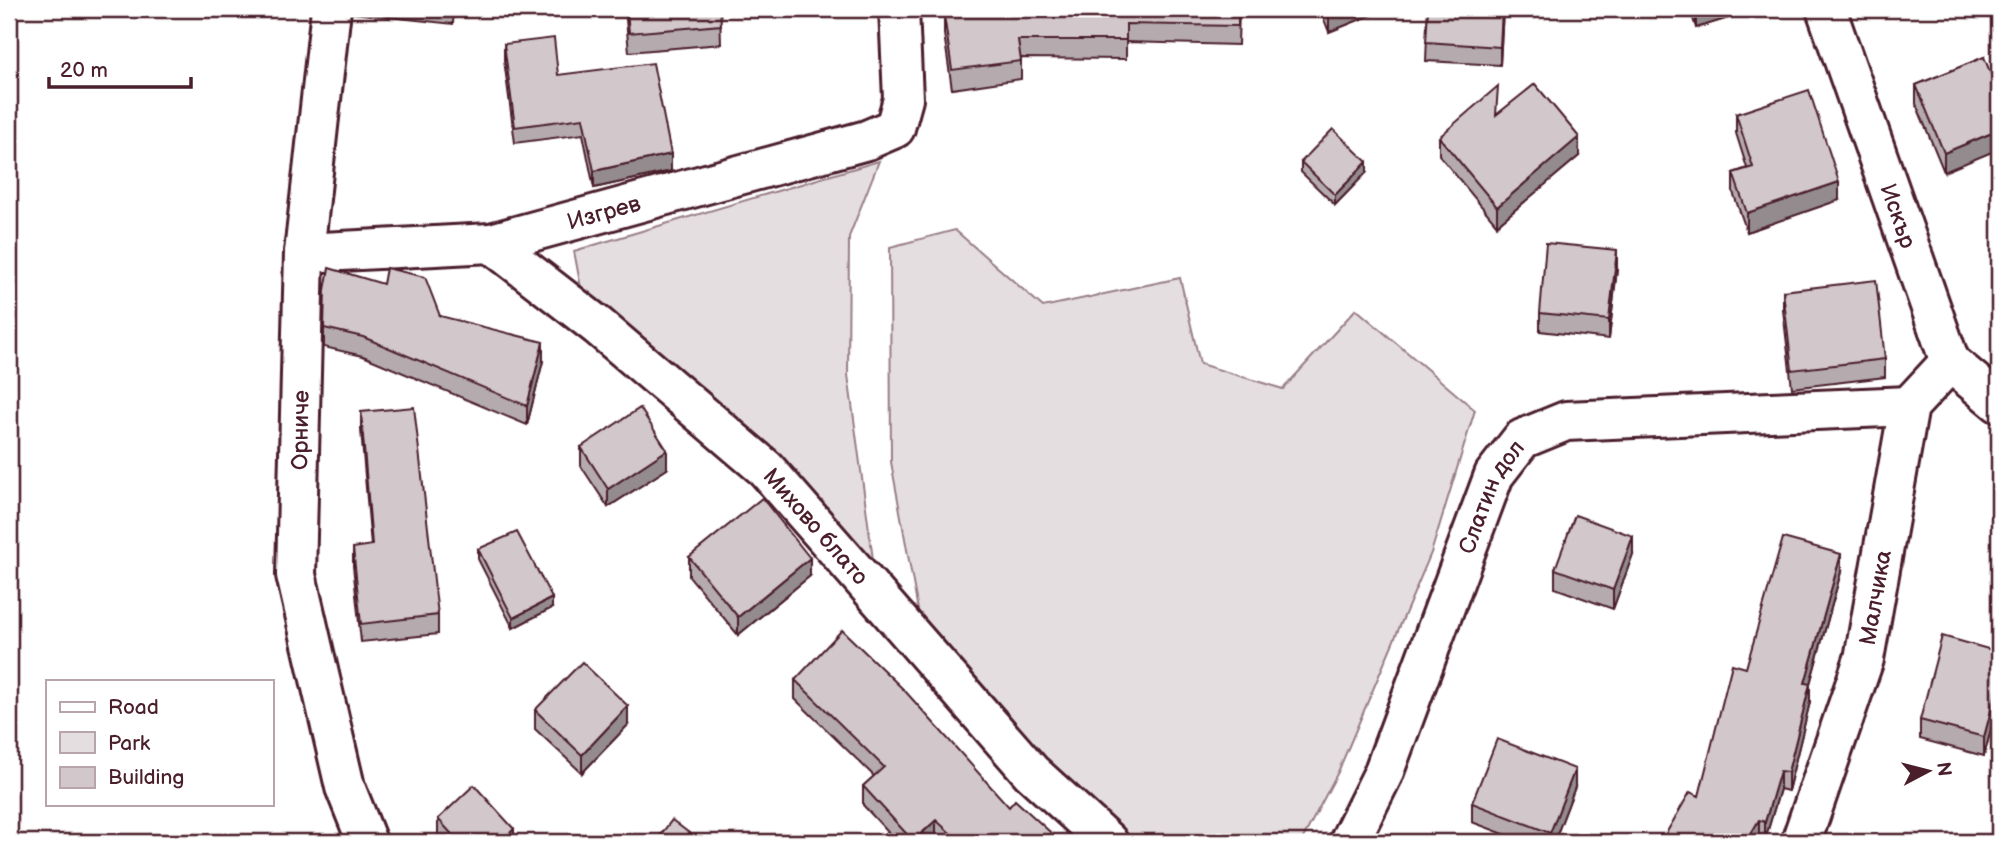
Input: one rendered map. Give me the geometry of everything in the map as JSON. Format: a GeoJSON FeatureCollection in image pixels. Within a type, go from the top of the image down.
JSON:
{"type":"FeatureCollection","features":[{"type":"Feature","properties":{"kind":"street","name":"Орниче"},"geometry":{"type":"LineString","coordinates":[[331,9],[304,253],[296,575],[345,787],[367,842]]}},
{"type":"Feature","properties":{"kind":"street","name":"Изгрев"},"geometry":{"type":"LineString","coordinates":[[304,253],[491,243],[867,141],[895,128],[903,99],[899,9]]}},
{"type":"Feature","properties":{"kind":"street","name":"Искър"},"geometry":{"type":"LineString","coordinates":[[1826,9],[1950,362]]}},
{"type":"Feature","properties":{"kind":"street","name":"Михово блато"},"geometry":{"type":"LineString","coordinates":[[491,243],[597,326],[766,469],[1031,772],[1108,842]]}},
{"type":"Feature","properties":{"kind":"street"},"geometry":{"type":"LineString","coordinates":[[1909,406],[1950,362],[1999,403]]}},
{"type":"Feature","properties":{"kind":"street","name":"Слатин дол"},"geometry":{"type":"LineString","coordinates":[[1349,842],[1383,774],[1494,475],[1522,439],[1566,421],[1909,406]]}},
{"type":"Feature","properties":{"kind":"street","name":"Малчика"},"geometry":{"type":"LineString","coordinates":[[1801,842],[1864,659],[1909,406]]}},
{"type":"Feature","properties":{"kind":"green space"},"geometry":{"type":"Polygon","coordinates":[[[879,161],[849,237],[848,375],[875,574],[584,304],[574,251],[879,161]]]}},
{"type":"Feature","properties":{"kind":"green space"},"geometry":{"type":"Polygon","coordinates":[[[955,230],[1043,307],[1180,278],[1200,364],[1283,389],[1356,309],[1475,410],[1431,553],[1338,772],[1301,842],[1130,842],[1037,759],[920,621],[891,462],[890,247],[955,230]]]}},
{"type":"Feature","properties":{"kind":"building"},"geometry":{"type":"Polygon","coordinates":[[[627,9],[720,9],[721,25],[629,33],[627,9]]]}},
{"type":"Feature","properties":{"kind":"building"},"geometry":{"type":"Polygon","coordinates":[[[950,9],[1238,9],[1238,26],[1126,24],[1126,40],[1018,40],[1021,61],[952,70],[944,15],[951,14],[950,9]]]}},
{"type":"Feature","properties":{"kind":"building"},"geometry":{"type":"Polygon","coordinates":[[[1327,9],[1341,9],[1329,14],[1327,9]]]}},
{"type":"Feature","properties":{"kind":"building"},"geometry":{"type":"Polygon","coordinates":[[[1428,9],[1502,9],[1500,47],[1426,42],[1428,9]]]}},
{"type":"Feature","properties":{"kind":"building"},"geometry":{"type":"Polygon","coordinates":[[[554,38],[558,75],[653,63],[671,154],[594,171],[583,118],[515,127],[504,44],[554,38]]]}},
{"type":"Feature","properties":{"kind":"building"},"geometry":{"type":"Polygon","coordinates":[[[1984,57],[1999,94],[1999,130],[1944,153],[1916,85],[1984,57]]]}},
{"type":"Feature","properties":{"kind":"building"},"geometry":{"type":"Polygon","coordinates":[[[1535,84],[1579,137],[1497,207],[1439,137],[1498,86],[1496,115],[1535,84]]]}},
{"type":"Feature","properties":{"kind":"building"},"geometry":{"type":"Polygon","coordinates":[[[1809,90],[1839,182],[1747,213],[1733,173],[1753,167],[1736,114],[1809,90]]]}},
{"type":"Feature","properties":{"kind":"building"},"geometry":{"type":"Polygon","coordinates":[[[1333,129],[1367,162],[1335,195],[1301,162],[1333,129]]]}},
{"type":"Feature","properties":{"kind":"building"},"geometry":{"type":"Polygon","coordinates":[[[1546,243],[1617,250],[1609,320],[1540,313],[1546,243]]]}},
{"type":"Feature","properties":{"kind":"building"},"geometry":{"type":"Polygon","coordinates":[[[329,268],[383,284],[386,268],[425,277],[440,316],[543,342],[527,406],[363,337],[324,328],[325,290],[329,268]]]}},
{"type":"Feature","properties":{"kind":"building"},"geometry":{"type":"Polygon","coordinates":[[[1876,280],[1885,359],[1792,370],[1783,291],[1876,280]]]}},
{"type":"Feature","properties":{"kind":"building"},"geometry":{"type":"Polygon","coordinates":[[[414,407],[438,615],[361,624],[353,548],[372,545],[361,412],[414,407]]]}},
{"type":"Feature","properties":{"kind":"building"},"geometry":{"type":"Polygon","coordinates":[[[640,408],[667,450],[608,489],[581,447],[640,408]]]}},
{"type":"Feature","properties":{"kind":"building"},"geometry":{"type":"Polygon","coordinates":[[[762,498],[810,558],[738,617],[689,557],[762,498]]]}},
{"type":"Feature","properties":{"kind":"building"},"geometry":{"type":"Polygon","coordinates":[[[1575,515],[1633,536],[1613,590],[1555,569],[1575,515]]]}},
{"type":"Feature","properties":{"kind":"building"},"geometry":{"type":"Polygon","coordinates":[[[517,532],[552,598],[513,618],[478,549],[517,532]]]}},
{"type":"Feature","properties":{"kind":"building"},"geometry":{"type":"Polygon","coordinates":[[[1783,538],[1841,554],[1805,683],[1810,684],[1788,772],[1780,771],[1765,822],[1759,820],[1746,842],[1661,842],[1690,792],[1699,796],[1732,664],[1746,668],[1783,538]]]}},
{"type":"Feature","properties":{"kind":"building"},"geometry":{"type":"Polygon","coordinates":[[[842,630],[905,691],[1009,807],[1015,800],[1061,842],[960,842],[936,820],[913,841],[863,786],[884,767],[795,680],[842,630]]]}},
{"type":"Feature","properties":{"kind":"building"},"geometry":{"type":"Polygon","coordinates":[[[1942,636],[1999,652],[1999,680],[1984,737],[1920,720],[1942,636]]]}},
{"type":"Feature","properties":{"kind":"building"},"geometry":{"type":"Polygon","coordinates":[[[582,662],[628,706],[582,755],[535,710],[582,662]]]}},
{"type":"Feature","properties":{"kind":"building"},"geometry":{"type":"Polygon","coordinates":[[[1497,739],[1575,769],[1550,833],[1472,803],[1497,739]]]}},
{"type":"Feature","properties":{"kind":"building"},"geometry":{"type":"Polygon","coordinates":[[[474,785],[514,829],[500,842],[459,842],[438,819],[474,785]]]}},
{"type":"Feature","properties":{"kind":"building"},"geometry":{"type":"Polygon","coordinates":[[[672,820],[701,842],[655,842],[672,820]]]}}]}
